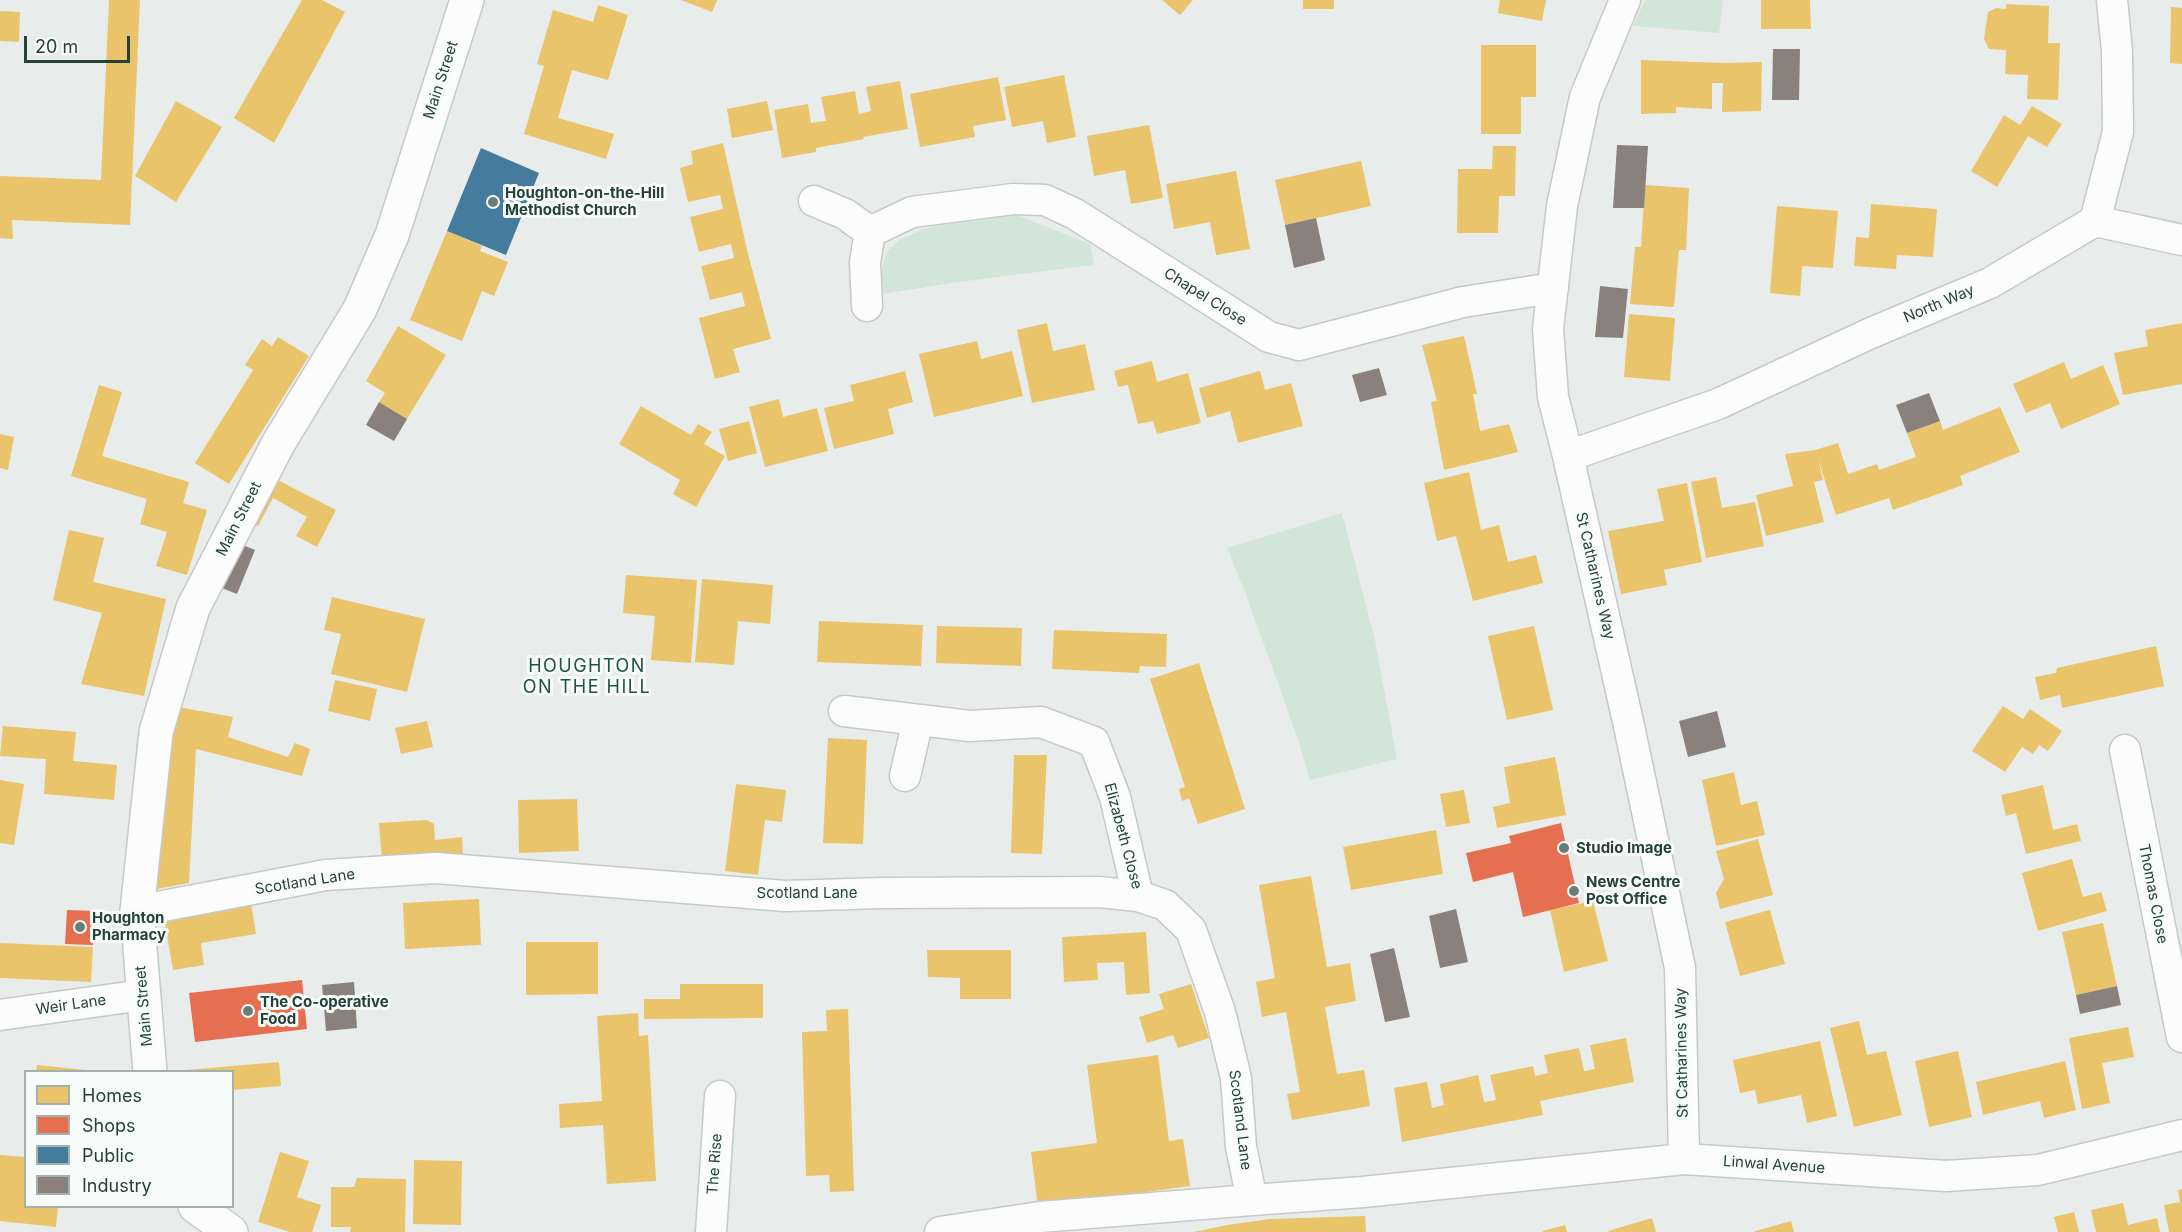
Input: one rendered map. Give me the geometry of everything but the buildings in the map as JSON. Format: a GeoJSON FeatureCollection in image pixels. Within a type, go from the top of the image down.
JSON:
{"type":"FeatureCollection","features":[{"type":"Feature","properties":{"kind":"street","name":"Main Street"},"geometry":{"type":"LineString","coordinates":[[150,1070],[137,912],[156,732],[193,608],[278,444],[360,309],[392,235],[467,0]]}},
{"type":"Feature","properties":{"kind":"street","name":"St Catharines Way"},"geometry":{"type":"LineString","coordinates":[[1625,0],[1585,97],[1562,206],[1548,329],[1553,397],[1629,726],[1680,968],[1684,1159]]}},
{"type":"Feature","properties":{"kind":"street"},"geometry":{"type":"LineString","coordinates":[[2112,0],[2117,51],[2118,132],[2095,221],[2182,240]]}},
{"type":"Feature","properties":{"kind":"street","name":"Chapel Close"},"geometry":{"type":"LineString","coordinates":[[870,232],[912,212],[1013,199],[1045,200],[1075,214],[1269,337],[1299,345],[1463,302],[1553,288]]}},
{"type":"Feature","properties":{"kind":"street"},"geometry":{"type":"LineString","coordinates":[[814,201],[846,214],[870,232],[865,262],[867,306]]}},
{"type":"Feature","properties":{"kind":"street","name":"North Way"},"geometry":{"type":"LineString","coordinates":[[1568,456],[1718,404],[1871,333],[1990,283],[2095,221]]}},
{"type":"Feature","properties":{"kind":"street","name":"Elizabeth Close"},"geometry":{"type":"LineString","coordinates":[[844,711],[970,726],[1041,722],[1094,742],[1115,797],[1138,896]]}},
{"type":"Feature","properties":{"kind":"street"},"geometry":{"type":"LineString","coordinates":[[905,776],[918,720]]}},
{"type":"Feature","properties":{"kind":"street","name":"Thomas Close"},"geometry":{"type":"LineString","coordinates":[[2125,750],[2182,1037]]}},
{"type":"Feature","properties":{"kind":"street","name":"Scotland Lane"},"geometry":{"type":"LineString","coordinates":[[137,912],[326,875],[436,868],[785,896],[1099,892],[1138,896],[1165,904],[1191,930],[1205,966],[1220,1012],[1236,1078],[1241,1147],[1252,1200]]}},
{"type":"Feature","properties":{"kind":"street","name":"Weir Lane"},"geometry":{"type":"LineString","coordinates":[[0,1015],[143,995]]}},
{"type":"Feature","properties":{"kind":"street","name":"The Rise"},"geometry":{"type":"LineString","coordinates":[[711,1232],[720,1096]]}},
{"type":"Feature","properties":{"kind":"street","name":"Linwal Avenue"},"geometry":{"type":"LineString","coordinates":[[1252,1200],[1363,1192],[1684,1159],[1946,1176],[2038,1170],[2182,1135]]}},
{"type":"Feature","properties":{"kind":"street"},"geometry":{"type":"LineString","coordinates":[[940,1232],[1040,1217],[1252,1200]]}},
{"type":"Feature","properties":{"kind":"street"},"geometry":{"type":"LineString","coordinates":[[198,1208],[231,1232]]}},
{"type":"Feature","properties":{"kind":"green space"},"geometry":{"type":"Polygon","coordinates":[[[1645,0],[1723,0],[1719,33],[1633,26],[1645,0]]]}},
{"type":"Feature","properties":{"kind":"green space"},"geometry":{"type":"Polygon","coordinates":[[[989,215],[1017,215],[1090,244],[1094,265],[883,294],[880,275],[887,251],[901,239],[921,230],[989,215]]]}},
{"type":"Feature","properties":{"kind":"green space"},"geometry":{"type":"Polygon","coordinates":[[[1342,513],[1375,640],[1397,759],[1310,780],[1299,742],[1227,548],[1342,513]]]}},
{"type":"Feature","properties":{"kind":"place","name":"Houghton-on-the-Hill Methodist Church"},"geometry":{"type":"Point","coordinates":[493,202]}},
{"type":"Feature","properties":{"kind":"place","name":"Studio Image"},"geometry":{"type":"Point","coordinates":[1564,848]}},
{"type":"Feature","properties":{"kind":"place","name":"News Centre Post Office"},"geometry":{"type":"Point","coordinates":[1574,891]}},
{"type":"Feature","properties":{"kind":"place","name":"Houghton Pharmacy"},"geometry":{"type":"Point","coordinates":[80,927]}},
{"type":"Feature","properties":{"kind":"place","name":"The Co-operative Food"},"geometry":{"type":"Point","coordinates":[248,1011]}},
{"type":"Feature","properties":{"kind":"district","name":"HOUGHTON ON THE HILL"},"geometry":{"type":"Point","coordinates":[587,677]}}]}
